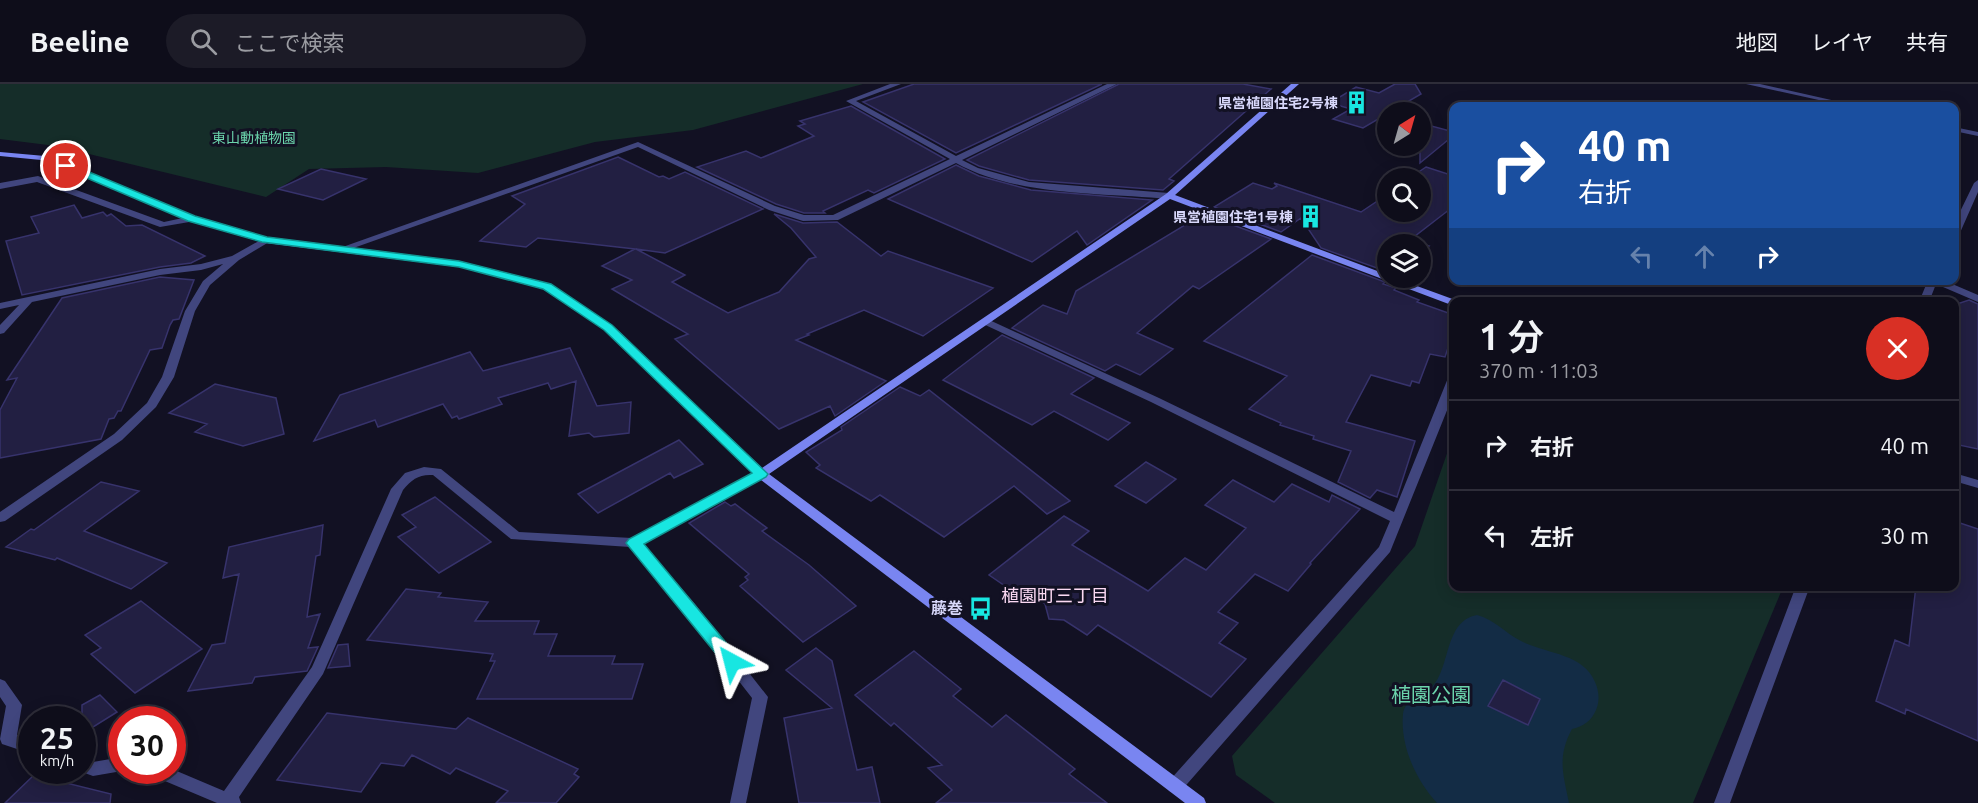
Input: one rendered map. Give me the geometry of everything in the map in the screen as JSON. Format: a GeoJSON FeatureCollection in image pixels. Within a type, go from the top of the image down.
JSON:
{"type":"FeatureCollection","features":[{"type":"Feature","properties":{"kind":"street"},"geometry":{"type":"LineString","coordinates":[[897,84],[850,101],[975,170],[1029,184],[1169,196],[1449,301]]}},
{"type":"Feature","properties":{"kind":"street"},"geometry":{"type":"LineString","coordinates":[[342,249],[638,144],[772,208],[803,218],[835,218],[955,158],[1113,84]]}},
{"type":"Feature","properties":{"kind":"street"},"geometry":{"type":"LineString","coordinates":[[186,782],[231,801],[318,670],[398,489],[408,476],[422,469],[437,472],[516,536],[634,543],[761,474],[1169,196],[1295,84]]}},
{"type":"Feature","properties":{"kind":"street"},"geometry":{"type":"LineString","coordinates":[[1750,84],[1835,102]]}},
{"type":"Feature","properties":{"kind":"street"},"geometry":{"type":"LineString","coordinates":[[1959,130],[1978,134]]}},
{"type":"Feature","properties":{"kind":"street"},"geometry":{"type":"LineString","coordinates":[[0,154],[42,158],[192,219],[266,240],[459,264],[547,287],[608,327],[761,474],[1198,803]]}},
{"type":"Feature","properties":{"kind":"street"},"geometry":{"type":"LineString","coordinates":[[0,186],[38,179],[163,225],[192,219]]}},
{"type":"Feature","properties":{"kind":"street"},"geometry":{"type":"LineString","coordinates":[[1959,228],[1974,205],[1978,183]]}},
{"type":"Feature","properties":{"kind":"street"},"geometry":{"type":"LineString","coordinates":[[0,518],[118,437],[152,405],[168,377],[190,311],[206,283],[236,258],[266,240]]}},
{"type":"Feature","properties":{"kind":"street"},"geometry":{"type":"LineString","coordinates":[[0,306],[160,272],[201,267],[236,258]]}},
{"type":"Feature","properties":{"kind":"street"},"geometry":{"type":"LineString","coordinates":[[1946,285],[1978,299]]}},
{"type":"Feature","properties":{"kind":"street"},"geometry":{"type":"LineString","coordinates":[[0,331],[28,301]]}},
{"type":"Feature","properties":{"kind":"street"},"geometry":{"type":"LineString","coordinates":[[985,321],[1155,400],[1397,519]]}},
{"type":"Feature","properties":{"kind":"street"},"geometry":{"type":"LineString","coordinates":[[1175,786],[1385,549],[1449,390]]}},
{"type":"Feature","properties":{"kind":"street"},"geometry":{"type":"LineString","coordinates":[[1959,478],[1978,483]]}},
{"type":"Feature","properties":{"kind":"street"},"geometry":{"type":"LineString","coordinates":[[634,543],[690,608],[760,697],[738,803]]}},
{"type":"Feature","properties":{"kind":"street"},"geometry":{"type":"LineString","coordinates":[[1722,803],[1801,591]]}},
{"type":"Feature","properties":{"kind":"street"},"geometry":{"type":"LineString","coordinates":[[0,685],[14,705],[4,741]]}},
{"type":"Feature","properties":{"kind":"green space","name":"東山動植物園"},"geometry":{"type":"Polygon","coordinates":[[[0,84],[863,84],[693,130],[595,142],[478,173],[386,167],[309,169],[266,197],[56,146],[0,139],[0,84]]]}},
{"type":"Feature","properties":{"kind":"green space","name":"植園公園"},"geometry":{"type":"Polygon","coordinates":[[[1449,448],[1449,591],[1781,591],[1693,803],[1275,803],[1236,775],[1232,756],[1415,546],[1449,448]]]}},
{"type":"Feature","properties":{"kind":"water"},"geometry":{"type":"Polygon","coordinates":[[[1477,615],[1489,620],[1521,641],[1563,655],[1582,665],[1595,682],[1598,696],[1596,710],[1587,722],[1572,729],[1564,748],[1563,765],[1569,803],[1437,803],[1416,773],[1404,738],[1404,709],[1407,704],[1432,687],[1438,678],[1453,635],[1466,619],[1477,615]]]}},
{"type":"Feature","properties":{"kind":"building"},"geometry":{"type":"Polygon","coordinates":[[[914,84],[1102,84],[956,153],[863,102],[914,84]]]}},
{"type":"Feature","properties":{"kind":"building"},"geometry":{"type":"Polygon","coordinates":[[[1119,84],[1243,84],[1271,89],[1169,179],[1174,181],[1163,190],[1029,180],[979,166],[967,160],[1119,84]]]}},
{"type":"Feature","properties":{"kind":"building"},"geometry":{"type":"Polygon","coordinates":[[[1395,84],[1415,84],[1421,94],[1407,102],[1377,102],[1377,120],[1363,128],[1333,119],[1351,109],[1330,103],[1356,87],[1379,93],[1395,84]]]}},
{"type":"Feature","properties":{"kind":"building"},"geometry":{"type":"Polygon","coordinates":[[[851,106],[945,159],[874,193],[868,190],[823,211],[825,213],[804,213],[776,204],[697,167],[746,151],[761,158],[814,136],[798,126],[805,124],[800,121],[851,106]]]}},
{"type":"Feature","properties":{"kind":"building"},"geometry":{"type":"Polygon","coordinates":[[[1431,126],[1449,131],[1449,139],[1431,154],[1431,126]]]}},
{"type":"Feature","properties":{"kind":"building"},"geometry":{"type":"Polygon","coordinates":[[[1420,156],[1428,156],[1420,163],[1420,156]]]}},
{"type":"Feature","properties":{"kind":"building"},"geometry":{"type":"Polygon","coordinates":[[[618,157],[659,177],[669,179],[685,172],[763,209],[665,253],[636,249],[685,275],[672,282],[728,313],[779,292],[809,259],[816,257],[791,228],[774,214],[803,223],[837,222],[881,256],[888,251],[993,288],[923,336],[864,310],[796,340],[886,381],[835,416],[830,406],[779,429],[675,339],[688,334],[612,289],[632,280],[602,266],[635,249],[538,238],[526,247],[480,241],[525,204],[512,196],[618,157]]]}},
{"type":"Feature","properties":{"kind":"building"},"geometry":{"type":"Polygon","coordinates":[[[956,165],[979,176],[1031,190],[1152,200],[1087,245],[1077,231],[1032,262],[888,199],[956,165]]]}},
{"type":"Feature","properties":{"kind":"building"},"geometry":{"type":"Polygon","coordinates":[[[321,169],[366,179],[323,200],[278,189],[321,169]]]}},
{"type":"Feature","properties":{"kind":"building"},"geometry":{"type":"Polygon","coordinates":[[[1431,169],[1449,174],[1449,210],[1418,234],[1377,234],[1377,268],[1321,248],[1301,218],[1281,232],[1214,207],[1253,183],[1272,189],[1277,186],[1274,183],[1361,212],[1377,201],[1377,222],[1431,222],[1431,169]]]}},
{"type":"Feature","properties":{"kind":"building"},"geometry":{"type":"Polygon","coordinates":[[[74,205],[82,218],[103,212],[107,216],[111,214],[126,226],[142,225],[205,256],[191,263],[160,267],[22,295],[6,241],[39,233],[31,217],[74,205]]]}},
{"type":"Feature","properties":{"kind":"building"},"geometry":{"type":"Polygon","coordinates":[[[1203,214],[1271,239],[1199,289],[1193,286],[1137,333],[1173,349],[1140,375],[1116,364],[1105,371],[1012,328],[1043,305],[1067,314],[1076,291],[1203,214]]]}},
{"type":"Feature","properties":{"kind":"building"},"geometry":{"type":"Polygon","coordinates":[[[1312,255],[1377,279],[1377,288],[1396,288],[1394,290],[1419,300],[1417,302],[1449,313],[1449,345],[1445,357],[1430,354],[1419,383],[1412,381],[1410,386],[1371,375],[1346,422],[1415,441],[1397,497],[1377,490],[1370,498],[1338,482],[1351,451],[1313,439],[1314,436],[1280,425],[1281,423],[1249,409],[1287,376],[1204,341],[1312,255]]]}},
{"type":"Feature","properties":{"kind":"building"},"geometry":{"type":"Polygon","coordinates":[[[160,277],[194,280],[179,319],[173,320],[170,325],[162,348],[150,350],[121,411],[118,411],[114,418],[109,419],[101,439],[0,458],[0,410],[17,378],[7,380],[62,298],[160,277]]]}},
{"type":"Feature","properties":{"kind":"building"},"geometry":{"type":"Polygon","coordinates":[[[1969,300],[1978,304],[1978,449],[1959,445],[1959,303],[1969,300]]]}},
{"type":"Feature","properties":{"kind":"building"},"geometry":{"type":"Polygon","coordinates":[[[1002,335],[1094,378],[1071,394],[1130,423],[1108,440],[1054,411],[1032,425],[943,380],[1002,335]]]}},
{"type":"Feature","properties":{"kind":"building"},"geometry":{"type":"Polygon","coordinates":[[[570,348],[597,406],[631,402],[629,433],[594,437],[589,433],[569,436],[576,381],[551,389],[548,383],[498,398],[502,404],[459,419],[457,416],[452,418],[443,404],[378,427],[375,420],[314,441],[340,395],[470,352],[483,371],[570,348]]]}},
{"type":"Feature","properties":{"kind":"building"},"geometry":{"type":"Polygon","coordinates":[[[215,384],[276,398],[284,434],[243,446],[195,432],[207,424],[169,413],[215,384]]]}},
{"type":"Feature","properties":{"kind":"building"},"geometry":{"type":"Polygon","coordinates":[[[900,387],[920,396],[929,390],[1070,501],[1047,514],[1014,486],[944,537],[880,495],[871,501],[816,468],[820,465],[806,452],[842,430],[841,427],[900,387]]]}},
{"type":"Feature","properties":{"kind":"building"},"geometry":{"type":"Polygon","coordinates":[[[679,440],[703,464],[674,478],[670,473],[598,513],[578,494],[679,440]]]}},
{"type":"Feature","properties":{"kind":"building"},"geometry":{"type":"Polygon","coordinates":[[[1146,462],[1176,479],[1146,503],[1115,486],[1146,462]]]}},
{"type":"Feature","properties":{"kind":"building"},"geometry":{"type":"Polygon","coordinates":[[[1233,480],[1274,502],[1292,484],[1329,502],[1332,495],[1360,509],[1310,563],[1288,591],[1255,574],[1218,612],[1238,623],[1219,643],[1246,659],[1211,697],[1098,625],[1087,635],[1064,620],[1049,619],[1045,604],[1020,587],[1014,592],[989,575],[1064,516],[1089,531],[1072,545],[1148,591],[1185,558],[1206,570],[1246,528],[1205,505],[1233,480]]]}},
{"type":"Feature","properties":{"kind":"building"},"geometry":{"type":"Polygon","coordinates":[[[101,482],[139,491],[84,531],[167,563],[131,589],[57,558],[55,560],[6,547],[31,529],[34,530],[101,482]]]}},
{"type":"Feature","properties":{"kind":"building"},"geometry":{"type":"Polygon","coordinates":[[[435,497],[491,542],[439,573],[398,537],[416,527],[402,515],[435,497]]]}},
{"type":"Feature","properties":{"kind":"building"},"geometry":{"type":"Polygon","coordinates":[[[725,502],[731,506],[735,504],[767,528],[762,531],[809,565],[856,606],[803,642],[740,586],[748,580],[745,577],[749,574],[689,523],[725,502]]]}},
{"type":"Feature","properties":{"kind":"building"},"geometry":{"type":"Polygon","coordinates":[[[1959,523],[1978,529],[1978,741],[1906,709],[1905,714],[1876,701],[1895,640],[1909,646],[1915,591],[1959,591],[1959,523]]]}},
{"type":"Feature","properties":{"kind":"building"},"geometry":{"type":"Polygon","coordinates":[[[323,525],[320,555],[316,556],[307,617],[320,614],[308,648],[318,647],[307,671],[255,677],[252,683],[188,691],[212,645],[225,643],[239,574],[223,578],[229,547],[323,525]]]}},
{"type":"Feature","properties":{"kind":"building"},"geometry":{"type":"Polygon","coordinates":[[[406,589],[441,593],[438,597],[488,602],[475,621],[539,621],[534,634],[557,634],[548,656],[615,656],[612,664],[643,664],[632,699],[477,699],[495,661],[490,661],[493,654],[367,640],[406,589]]]}},
{"type":"Feature","properties":{"kind":"building"},"geometry":{"type":"Polygon","coordinates":[[[141,601],[202,649],[135,693],[91,654],[101,648],[85,635],[141,601]]]}},
{"type":"Feature","properties":{"kind":"building"},"geometry":{"type":"Polygon","coordinates":[[[348,644],[350,666],[328,668],[338,645],[348,644]]]}},
{"type":"Feature","properties":{"kind":"building"},"geometry":{"type":"Polygon","coordinates":[[[816,648],[832,661],[857,770],[872,767],[880,803],[799,803],[784,718],[832,708],[786,670],[816,648]]]}},
{"type":"Feature","properties":{"kind":"building"},"geometry":{"type":"Polygon","coordinates":[[[914,651],[961,689],[953,696],[992,727],[1006,715],[1075,769],[1069,774],[1107,803],[936,803],[952,790],[928,768],[942,765],[894,723],[891,726],[855,695],[914,651]]]}},
{"type":"Feature","properties":{"kind":"building"},"geometry":{"type":"Polygon","coordinates":[[[1503,680],[1540,699],[1528,725],[1488,706],[1503,680]]]}},
{"type":"Feature","properties":{"kind":"building"},"geometry":{"type":"Polygon","coordinates":[[[100,695],[111,706],[108,706],[108,718],[96,725],[96,706],[82,705],[100,695]]]}},
{"type":"Feature","properties":{"kind":"building"},"geometry":{"type":"Polygon","coordinates":[[[327,713],[456,729],[468,718],[578,769],[574,774],[579,777],[556,803],[496,803],[508,791],[456,768],[450,774],[412,755],[404,766],[381,763],[361,792],[277,780],[327,713]]]}},
{"type":"Feature","properties":{"kind":"building"},"geometry":{"type":"Polygon","coordinates":[[[25,784],[70,784],[111,794],[110,803],[5,803],[25,784]]]}},
{"type":"Feature","properties":{"kind":"place","name":"県営植園住宅2号棟"},"geometry":{"type":"Point","coordinates":[1356,103]}},
{"type":"Feature","properties":{"kind":"place","name":"県営植園住宅1号棟"},"geometry":{"type":"Point","coordinates":[1311,217]}},
{"type":"Feature","properties":{"kind":"place","name":"藤巻"},"geometry":{"type":"Point","coordinates":[981,608]}},
{"type":"Feature","properties":{"kind":"district","name":"植園町三丁目"},"geometry":{"type":"Point","coordinates":[1055,595]}},
{"type":"Feature","properties":{"kind":"route"},"geometry":{"type":"LineString","coordinates":[[66,166],[192,219],[266,240],[459,264],[547,287],[608,327],[761,474],[634,543],[690,608],[732,662]]}}]}
